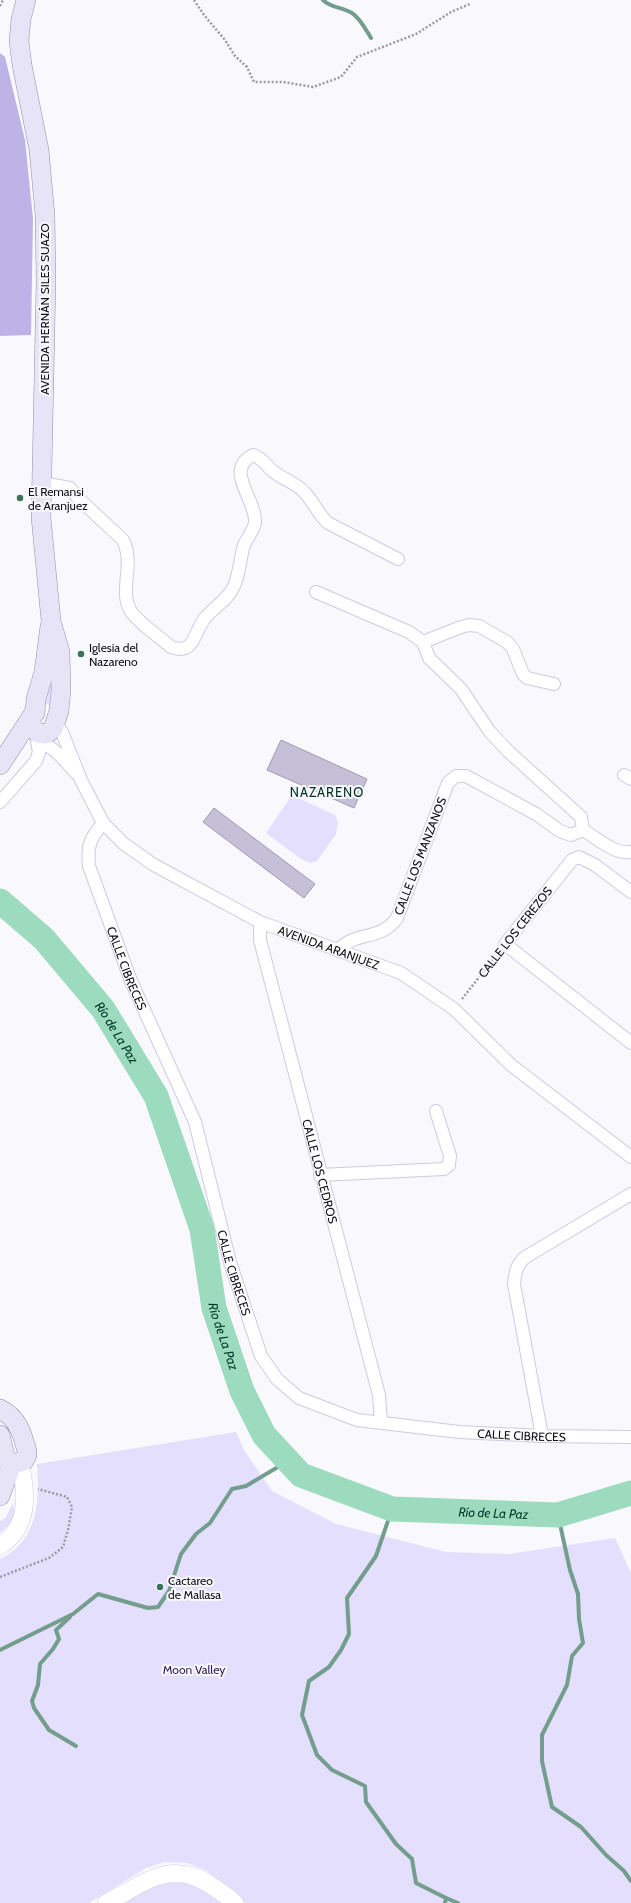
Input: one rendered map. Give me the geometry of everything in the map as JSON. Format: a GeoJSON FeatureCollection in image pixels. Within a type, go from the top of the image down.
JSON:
{"type":"FeatureCollection","features":[{"type":"Feature","properties":{"kind":"main road","name":"AVENIDA HERNÁN SILES SUAZO"},"geometry":{"type":"LineString","coordinates":[[26,0],[19,41],[22,65],[39,150],[45,215],[46,280],[42,517],[51,621],[60,652],[61,690],[59,711],[47,732]]}},
{"type":"Feature","properties":{"kind":"main road","name":"AVENIDA HERNÁN SILES SUAZO"},"geometry":{"type":"LineString","coordinates":[[33,717],[36,699],[44,672],[51,621]]}},
{"type":"Feature","properties":{"kind":"main road"},"geometry":{"type":"LineString","coordinates":[[38,710],[47,710],[53,715],[47,732],[2,763],[38,710]]}},
{"type":"Feature","properties":{"kind":"main road"},"geometry":{"type":"LineString","coordinates":[[0,1409],[9,1415],[20,1427],[0,1496]]}},
{"type":"Feature","properties":{"kind":"main road"},"geometry":{"type":"LineString","coordinates":[[0,1546],[15,1531],[22,1520],[26,1501],[26,1486],[13,1452]]}},
{"type":"Feature","properties":{"kind":"main road"},"geometry":{"type":"LineString","coordinates":[[106,1903],[147,1880],[169,1873],[194,1876],[215,1887],[235,1903]]}},
{"type":"Feature","properties":{"kind":"street"},"geometry":{"type":"LineString","coordinates":[[42,483],[70,488],[78,498],[123,540],[129,558],[127,591],[130,610],[171,647],[178,650],[186,649],[192,644],[205,618],[226,599],[233,588],[240,568],[244,547],[255,525],[255,513],[241,479],[240,468],[245,459],[253,455],[260,458],[273,472],[297,485],[306,493],[320,515],[328,523],[398,559]]}},
{"type":"Feature","properties":{"kind":"street"},"geometry":{"type":"LineString","coordinates":[[316,592],[409,632],[423,642],[428,658],[461,689],[490,732],[509,752],[581,817],[583,830],[614,849],[623,853],[631,852]]}},
{"type":"Feature","properties":{"kind":"street"},"geometry":{"type":"LineString","coordinates":[[423,642],[461,627],[469,625],[478,626],[508,642],[513,649],[523,674],[527,678],[554,684]]}},
{"type":"Feature","properties":{"kind":"street"},"geometry":{"type":"LineString","coordinates":[[47,732],[44,743],[55,750],[82,780]]}},
{"type":"Feature","properties":{"kind":"street"},"geometry":{"type":"LineString","coordinates":[[0,802],[36,761],[38,752],[47,732]]}},
{"type":"Feature","properties":{"kind":"street","name":"AVENIDA ARANJUEZ"},"geometry":{"type":"LineString","coordinates":[[47,732],[62,732],[82,780],[103,823],[124,844],[154,865],[260,922],[401,973],[454,1009],[511,1065],[631,1157]]}},
{"type":"Feature","properties":{"kind":"street","name":"CALLE LOS MANZANOS"},"geometry":{"type":"LineString","coordinates":[[338,950],[343,944],[350,940],[381,932],[391,926],[396,918],[448,783],[456,776],[466,776],[536,814],[560,831],[571,835],[583,830]]}},
{"type":"Feature","properties":{"kind":"street","name":"CALLE CIBRECES"},"geometry":{"type":"LineString","coordinates":[[103,823],[92,837],[90,843],[88,850],[89,866],[131,981],[195,1122],[230,1262],[261,1356],[276,1379],[299,1398],[357,1420],[460,1432],[542,1436],[631,1437]]}},
{"type":"Feature","properties":{"kind":"street","name":"CALLE LOS CEREZOS"},"geometry":{"type":"LineString","coordinates":[[505,944],[572,860],[579,857],[595,865],[631,892]]}},
{"type":"Feature","properties":{"kind":"street","name":"CALLE LOS CEDROS"},"geometry":{"type":"LineString","coordinates":[[260,922],[260,940],[320,1175],[379,1395],[381,1422]]}},
{"type":"Feature","properties":{"kind":"street"},"geometry":{"type":"LineString","coordinates":[[505,944],[631,1044]]}},
{"type":"Feature","properties":{"kind":"street"},"geometry":{"type":"LineString","coordinates":[[320,1175],[444,1169],[449,1165],[450,1156],[436,1111]]}},
{"type":"Feature","properties":{"kind":"street"},"geometry":{"type":"LineString","coordinates":[[542,1436],[514,1284],[518,1264],[524,1258],[631,1194]]}},
{"type":"Feature","properties":{"kind":"path"},"geometry":{"type":"LineString","coordinates":[[0,6],[3,0]]}},
{"type":"Feature","properties":{"kind":"path"},"geometry":{"type":"LineString","coordinates":[[194,0],[235,56],[247,67],[254,82],[283,82],[313,88],[341,76],[357,57],[383,45],[416,34],[451,12],[470,4]]}},
{"type":"Feature","properties":{"kind":"path","name":"CALLE LOS CEREZOS"},"geometry":{"type":"LineString","coordinates":[[454,1009],[505,944]]}},
{"type":"Feature","properties":{"kind":"path"},"geometry":{"type":"LineString","coordinates":[[0,1577],[49,1558],[63,1547],[68,1530],[72,1507],[67,1497],[26,1486]]}},
{"type":"Feature","properties":{"kind":"green space"},"geometry":{"type":"Polygon","coordinates":[[[50,685],[53,685],[52,706],[43,703],[50,685]]]}},
{"type":"Feature","properties":{"kind":"green space"},"geometry":{"type":"Polygon","coordinates":[[[292,795],[335,815],[338,822],[336,834],[317,861],[310,863],[301,859],[266,833],[292,795]]]}},
{"type":"Feature","properties":{"kind":"green space","name":"Moon Valley"},"geometry":{"type":"Polygon","coordinates":[[[236,1432],[244,1450],[272,1491],[336,1524],[446,1552],[509,1554],[615,1538],[631,1573],[631,1903],[246,1903],[207,1871],[187,1863],[165,1862],[146,1868],[89,1903],[0,1903],[0,1559],[13,1551],[22,1541],[29,1531],[34,1519],[38,1492],[37,1464],[236,1432]]]}},
{"type":"Feature","properties":{"kind":"green space"},"geometry":{"type":"Polygon","coordinates":[[[13,1503],[15,1513],[9,1525],[0,1533],[0,1521],[6,1517],[13,1503]]]}},
{"type":"Feature","properties":{"kind":"green space"},"geometry":{"type":"Polygon","coordinates":[[[182,1880],[204,1887],[223,1903],[121,1903],[159,1882],[182,1880]]]}},
{"type":"Feature","properties":{"kind":"shaded area"},"geometry":{"type":"Polygon","coordinates":[[[0,53],[5,57],[25,140],[33,219],[31,335],[0,336],[0,53]]]}},
{"type":"Feature","properties":{"kind":"building"},"geometry":{"type":"Polygon","coordinates":[[[281,740],[367,779],[354,808],[267,770],[281,740]]]}},
{"type":"Feature","properties":{"kind":"building"},"geometry":{"type":"Polygon","coordinates":[[[214,808],[315,884],[304,898],[203,822],[214,808]]]}},
{"type":"Feature","properties":{"kind":"waterway"},"geometry":{"type":"LineString","coordinates":[[323,0],[330,5],[355,15],[363,24],[371,38]]}},
{"type":"Feature","properties":{"kind":"waterway","name":"Río de La Paz"},"geometry":{"type":"LineString","coordinates":[[0,901],[44,939],[103,1009],[156,1096],[202,1229],[214,1308],[242,1391],[264,1435],[301,1475],[392,1509],[558,1515],[631,1493]]}},
{"type":"Feature","properties":{"kind":"waterway"},"geometry":{"type":"LineString","coordinates":[[0,1650],[73,1614],[98,1594],[148,1608],[158,1607],[169,1591],[181,1554],[196,1534],[210,1523],[232,1489],[246,1486],[288,1461]]}},
{"type":"Feature","properties":{"kind":"waterway"},"geometry":{"type":"LineString","coordinates":[[392,1509],[376,1556],[347,1598],[349,1634],[341,1650],[329,1667],[309,1681],[302,1715],[317,1755],[332,1770],[365,1786],[366,1802],[396,1844],[412,1859],[416,1883],[446,1898],[445,1903]]}},
{"type":"Feature","properties":{"kind":"waterway"},"geometry":{"type":"LineString","coordinates":[[558,1515],[570,1570],[578,1594],[579,1619],[583,1643],[572,1656],[567,1685],[542,1735],[542,1761],[552,1807],[581,1827],[606,1855],[624,1871],[631,1881]]}},
{"type":"Feature","properties":{"kind":"waterway"},"geometry":{"type":"LineString","coordinates":[[70,1617],[56,1630],[59,1639],[53,1649],[40,1664],[38,1685],[32,1701],[34,1708],[49,1730],[76,1746]]}},
{"type":"Feature","properties":{"kind":"waterway"},"geometry":{"type":"LineString","coordinates":[[446,1898],[458,1903]]}},
{"type":"Feature","properties":{"kind":"place","name":"El Remansi de Aranjuez"},"geometry":{"type":"Point","coordinates":[20,498]}},
{"type":"Feature","properties":{"kind":"place","name":"Iglesia del Nazareno"},"geometry":{"type":"Point","coordinates":[81,654]}},
{"type":"Feature","properties":{"kind":"place","name":"Cactareo de Mallasa"},"geometry":{"type":"Point","coordinates":[160,1587]}},
{"type":"Feature","properties":{"kind":"district","name":"NAZARENO"},"geometry":{"type":"Point","coordinates":[327,792]}}]}
